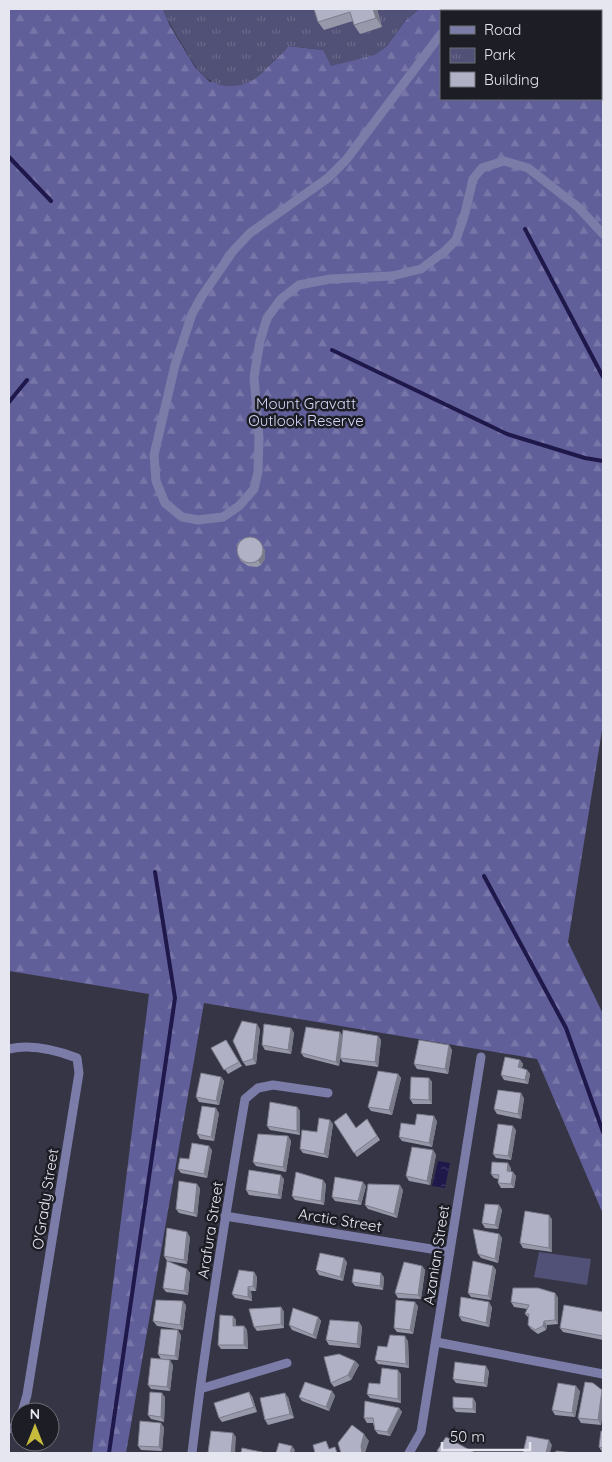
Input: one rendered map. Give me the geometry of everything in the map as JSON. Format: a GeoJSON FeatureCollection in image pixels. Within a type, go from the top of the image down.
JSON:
{"type":"FeatureCollection","features":[{"type":"Feature","properties":{"kind":"street"},"geometry":{"type":"LineString","coordinates":[[440,35],[346,160],[328,178],[250,233],[233,251],[202,296],[192,314],[175,365],[154,455],[156,481],[165,503],[182,517],[198,520],[223,517],[239,506],[254,489],[258,472],[259,438],[254,377],[260,341],[267,318],[281,299],[298,285],[330,279],[392,276],[422,269],[456,240],[473,179],[482,168],[504,161],[528,168],[578,207],[603,234]]}},
{"type":"Feature","properties":{"kind":"street","name":"O'Grady Street"},"geometry":{"type":"LineString","coordinates":[[9,1049],[20,1046],[61,1052],[76,1058],[79,1073],[25,1402]]}},
{"type":"Feature","properties":{"kind":"street","name":"Azanian Street"},"geometry":{"type":"LineString","coordinates":[[409,1453],[421,1432],[481,1057]]}},
{"type":"Feature","properties":{"kind":"street","name":"Arafura Street"},"geometry":{"type":"LineString","coordinates":[[192,1453],[225,1216],[245,1099],[258,1088],[273,1085],[328,1093]]}},
{"type":"Feature","properties":{"kind":"street","name":"Arctic Street"},"geometry":{"type":"LineString","coordinates":[[225,1216],[450,1252]]}},
{"type":"Feature","properties":{"kind":"street"},"geometry":{"type":"LineString","coordinates":[[436,1342],[603,1374]]}},
{"type":"Feature","properties":{"kind":"street"},"geometry":{"type":"LineString","coordinates":[[200,1389],[287,1363]]}},
{"type":"Feature","properties":{"kind":"green space","name":"Mount Gravatt Outlook Reserve"},"geometry":{"type":"Polygon","coordinates":[[[9,9],[163,9],[170,26],[195,67],[210,82],[262,73],[288,46],[324,50],[386,47],[405,21],[419,9],[603,9],[603,724],[568,942],[603,1014],[603,1214],[537,1059],[204,1003],[126,1453],[92,1453],[149,994],[9,971],[9,9]]]}},
{"type":"Feature","properties":{"kind":"green space"},"geometry":{"type":"Polygon","coordinates":[[[163,9],[419,9],[405,21],[386,47],[375,55],[331,66],[323,50],[288,46],[262,73],[249,82],[241,85],[225,86],[209,80],[197,68],[163,9]]]}},
{"type":"Feature","properties":{"kind":"green space"},"geometry":{"type":"Polygon","coordinates":[[[539,1252],[591,1259],[587,1285],[534,1277],[539,1252]]]}},
{"type":"Feature","properties":{"kind":"water"},"geometry":{"type":"Polygon","coordinates":[[[438,1161],[450,1163],[445,1188],[432,1186],[438,1161]]]}},
{"type":"Feature","properties":{"kind":"building"},"geometry":{"type":"Polygon","coordinates":[[[314,9],[373,9],[376,18],[354,25],[350,12],[318,22],[314,9]]]}},
{"type":"Feature","properties":{"kind":"building"},"geometry":{"type":"Polygon","coordinates":[[[250,537],[259,541],[263,550],[259,559],[250,563],[241,559],[237,550],[241,541],[250,537]]]}},
{"type":"Feature","properties":{"kind":"building"},"geometry":{"type":"Polygon","coordinates":[[[242,1021],[257,1024],[253,1059],[243,1062],[233,1041],[242,1021]]]}},
{"type":"Feature","properties":{"kind":"building"},"geometry":{"type":"Polygon","coordinates":[[[264,1024],[291,1028],[288,1050],[262,1045],[264,1024]]]}},
{"type":"Feature","properties":{"kind":"building"},"geometry":{"type":"Polygon","coordinates":[[[306,1027],[340,1032],[336,1062],[301,1053],[306,1027]]]}},
{"type":"Feature","properties":{"kind":"building"},"geometry":{"type":"Polygon","coordinates":[[[343,1030],[378,1036],[375,1062],[340,1058],[343,1030]]]}},
{"type":"Feature","properties":{"kind":"building"},"geometry":{"type":"Polygon","coordinates":[[[226,1040],[239,1062],[224,1070],[211,1048],[226,1040]]]}},
{"type":"Feature","properties":{"kind":"building"},"geometry":{"type":"Polygon","coordinates":[[[419,1040],[449,1045],[445,1069],[414,1064],[419,1040]]]}},
{"type":"Feature","properties":{"kind":"building"},"geometry":{"type":"Polygon","coordinates":[[[505,1057],[520,1060],[518,1067],[527,1070],[525,1080],[501,1075],[505,1057]]]}},
{"type":"Feature","properties":{"kind":"building"},"geometry":{"type":"Polygon","coordinates":[[[378,1071],[398,1074],[389,1110],[368,1107],[378,1071]]]}},
{"type":"Feature","properties":{"kind":"building"},"geometry":{"type":"Polygon","coordinates":[[[201,1073],[221,1077],[216,1101],[196,1097],[201,1073]]]}},
{"type":"Feature","properties":{"kind":"building"},"geometry":{"type":"Polygon","coordinates":[[[411,1077],[429,1078],[429,1100],[410,1099],[411,1077]]]}},
{"type":"Feature","properties":{"kind":"building"},"geometry":{"type":"Polygon","coordinates":[[[498,1090],[521,1093],[518,1114],[494,1109],[498,1090]]]}},
{"type":"Feature","properties":{"kind":"building"},"geometry":{"type":"Polygon","coordinates":[[[270,1102],[297,1107],[297,1131],[267,1126],[270,1102]]]}},
{"type":"Feature","properties":{"kind":"building"},"geometry":{"type":"Polygon","coordinates":[[[202,1106],[216,1108],[211,1137],[197,1134],[202,1106]]]}},
{"type":"Feature","properties":{"kind":"building"},"geometry":{"type":"Polygon","coordinates":[[[346,1113],[356,1128],[367,1119],[377,1136],[354,1153],[334,1122],[346,1113]]]}},
{"type":"Feature","properties":{"kind":"building"},"geometry":{"type":"Polygon","coordinates":[[[417,1114],[434,1116],[429,1143],[399,1137],[401,1123],[415,1125],[417,1114]]]}},
{"type":"Feature","properties":{"kind":"building"},"geometry":{"type":"Polygon","coordinates":[[[319,1118],[330,1120],[324,1154],[300,1149],[302,1130],[317,1132],[319,1118]]]}},
{"type":"Feature","properties":{"kind":"building"},"geometry":{"type":"Polygon","coordinates":[[[498,1124],[513,1126],[508,1156],[493,1154],[498,1124]]]}},
{"type":"Feature","properties":{"kind":"building"},"geometry":{"type":"Polygon","coordinates":[[[258,1134],[288,1136],[283,1167],[253,1162],[258,1134]]]}},
{"type":"Feature","properties":{"kind":"building"},"geometry":{"type":"Polygon","coordinates":[[[192,1143],[209,1146],[204,1174],[178,1169],[180,1158],[189,1159],[192,1143]]]}},
{"type":"Feature","properties":{"kind":"building"},"geometry":{"type":"Polygon","coordinates":[[[412,1147],[433,1150],[427,1181],[406,1176],[412,1147]]]}},
{"type":"Feature","properties":{"kind":"building"},"geometry":{"type":"Polygon","coordinates":[[[492,1162],[508,1163],[507,1171],[513,1172],[511,1184],[498,1183],[499,1175],[491,1174],[492,1162]]]}},
{"type":"Feature","properties":{"kind":"building"},"geometry":{"type":"Polygon","coordinates":[[[249,1170],[281,1175],[278,1195],[246,1190],[249,1170]]]}},
{"type":"Feature","properties":{"kind":"building"},"geometry":{"type":"Polygon","coordinates":[[[296,1172],[323,1180],[321,1201],[292,1196],[296,1172]]]}},
{"type":"Feature","properties":{"kind":"building"},"geometry":{"type":"Polygon","coordinates":[[[335,1177],[363,1182],[358,1201],[332,1197],[335,1177]]]}},
{"type":"Feature","properties":{"kind":"building"},"geometry":{"type":"Polygon","coordinates":[[[179,1181],[197,1184],[194,1213],[176,1209],[179,1181]]]}},
{"type":"Feature","properties":{"kind":"building"},"geometry":{"type":"Polygon","coordinates":[[[368,1184],[400,1185],[394,1214],[365,1205],[368,1184]]]}},
{"type":"Feature","properties":{"kind":"building"},"geometry":{"type":"Polygon","coordinates":[[[485,1204],[499,1205],[495,1225],[482,1223],[485,1204]]]}},
{"type":"Feature","properties":{"kind":"building"},"geometry":{"type":"Polygon","coordinates":[[[525,1211],[549,1215],[549,1248],[520,1243],[525,1211]]]}},
{"type":"Feature","properties":{"kind":"building"},"geometry":{"type":"Polygon","coordinates":[[[167,1228],[187,1232],[184,1260],[164,1256],[167,1228]]]}},
{"type":"Feature","properties":{"kind":"building"},"geometry":{"type":"Polygon","coordinates":[[[473,1229],[499,1234],[495,1259],[478,1254],[473,1229]]]}},
{"type":"Feature","properties":{"kind":"building"},"geometry":{"type":"Polygon","coordinates":[[[320,1253],[344,1258],[340,1277],[316,1270],[320,1253]]]}},
{"type":"Feature","properties":{"kind":"building"},"geometry":{"type":"Polygon","coordinates":[[[167,1261],[187,1269],[184,1291],[163,1288],[167,1261]]]}},
{"type":"Feature","properties":{"kind":"building"},"geometry":{"type":"Polygon","coordinates":[[[473,1261],[493,1266],[488,1296],[468,1293],[473,1261]]]}},
{"type":"Feature","properties":{"kind":"building"},"geometry":{"type":"Polygon","coordinates":[[[404,1262],[422,1266],[418,1295],[395,1293],[404,1262]]]}},
{"type":"Feature","properties":{"kind":"building"},"geometry":{"type":"Polygon","coordinates":[[[354,1269],[381,1273],[380,1286],[352,1282],[354,1269]]]}},
{"type":"Feature","properties":{"kind":"building"},"geometry":{"type":"Polygon","coordinates":[[[239,1270],[254,1272],[253,1286],[248,1287],[248,1297],[232,1294],[239,1270]]]}},
{"type":"Feature","properties":{"kind":"building"},"geometry":{"type":"Polygon","coordinates":[[[513,1288],[538,1288],[555,1293],[555,1320],[544,1321],[543,1326],[535,1330],[528,1325],[529,1314],[525,1314],[529,1305],[511,1302],[513,1288]]]}},
{"type":"Feature","properties":{"kind":"building"},"geometry":{"type":"Polygon","coordinates":[[[461,1297],[489,1302],[486,1323],[459,1316],[461,1297]]]}},
{"type":"Feature","properties":{"kind":"building"},"geometry":{"type":"Polygon","coordinates":[[[156,1300],[183,1301],[180,1325],[153,1321],[156,1300]]]}},
{"type":"Feature","properties":{"kind":"building"},"geometry":{"type":"Polygon","coordinates":[[[396,1300],[415,1302],[410,1330],[394,1328],[396,1300]]]}},
{"type":"Feature","properties":{"kind":"building"},"geometry":{"type":"Polygon","coordinates":[[[564,1305],[603,1312],[603,1336],[560,1328],[564,1305]]]}},
{"type":"Feature","properties":{"kind":"building"},"geometry":{"type":"Polygon","coordinates":[[[281,1307],[281,1324],[254,1327],[249,1309],[281,1307]]]}},
{"type":"Feature","properties":{"kind":"building"},"geometry":{"type":"Polygon","coordinates":[[[293,1308],[318,1317],[313,1335],[289,1325],[293,1308]]]}},
{"type":"Feature","properties":{"kind":"building"},"geometry":{"type":"Polygon","coordinates":[[[220,1315],[233,1316],[233,1326],[244,1326],[244,1345],[218,1345],[220,1315]]]}},
{"type":"Feature","properties":{"kind":"building"},"geometry":{"type":"Polygon","coordinates":[[[330,1320],[359,1322],[357,1344],[326,1340],[330,1320]]]}},
{"type":"Feature","properties":{"kind":"building"},"geometry":{"type":"Polygon","coordinates":[[[161,1329],[178,1330],[175,1356],[158,1354],[161,1329]]]}},
{"type":"Feature","properties":{"kind":"building"},"geometry":{"type":"Polygon","coordinates":[[[390,1335],[405,1336],[406,1364],[375,1360],[378,1346],[387,1347],[390,1335]]]}},
{"type":"Feature","properties":{"kind":"building"},"geometry":{"type":"Polygon","coordinates":[[[339,1354],[355,1361],[348,1375],[331,1383],[324,1357],[339,1354]]]}},
{"type":"Feature","properties":{"kind":"building"},"geometry":{"type":"Polygon","coordinates":[[[151,1358],[170,1360],[167,1387],[148,1385],[151,1358]]]}},
{"type":"Feature","properties":{"kind":"building"},"geometry":{"type":"Polygon","coordinates":[[[455,1362],[486,1366],[484,1383],[453,1379],[455,1362]]]}},
{"type":"Feature","properties":{"kind":"building"},"geometry":{"type":"Polygon","coordinates":[[[382,1368],[398,1370],[398,1399],[367,1394],[369,1383],[380,1384],[382,1368]]]}},
{"type":"Feature","properties":{"kind":"building"},"geometry":{"type":"Polygon","coordinates":[[[305,1382],[332,1391],[326,1407],[299,1397],[305,1382]]]}},
{"type":"Feature","properties":{"kind":"building"},"geometry":{"type":"Polygon","coordinates":[[[585,1382],[593,1383],[602,1390],[598,1420],[578,1418],[585,1382]]]}},
{"type":"Feature","properties":{"kind":"building"},"geometry":{"type":"Polygon","coordinates":[[[558,1383],[576,1386],[572,1413],[552,1410],[558,1383]]]}},
{"type":"Feature","properties":{"kind":"building"},"geometry":{"type":"Polygon","coordinates":[[[150,1392],[162,1393],[161,1417],[148,1415],[150,1392]]]}},
{"type":"Feature","properties":{"kind":"building"},"geometry":{"type":"Polygon","coordinates":[[[249,1392],[254,1407],[219,1418],[214,1403],[249,1392]]]}},
{"type":"Feature","properties":{"kind":"building"},"geometry":{"type":"Polygon","coordinates":[[[285,1393],[290,1414],[265,1420],[260,1398],[285,1393]]]}},
{"type":"Feature","properties":{"kind":"building"},"geometry":{"type":"Polygon","coordinates":[[[453,1397],[473,1398],[473,1409],[453,1408],[453,1397]]]}},
{"type":"Feature","properties":{"kind":"building"},"geometry":{"type":"Polygon","coordinates":[[[365,1401],[399,1408],[387,1432],[375,1430],[373,1418],[364,1418],[365,1401]]]}},
{"type":"Feature","properties":{"kind":"building"},"geometry":{"type":"Polygon","coordinates":[[[140,1421],[161,1423],[159,1447],[138,1446],[140,1421]]]}},
{"type":"Feature","properties":{"kind":"building"},"geometry":{"type":"Polygon","coordinates":[[[352,1425],[364,1434],[361,1446],[362,1453],[341,1453],[338,1443],[352,1425]]]}},
{"type":"Feature","properties":{"kind":"building"},"geometry":{"type":"Polygon","coordinates":[[[211,1431],[233,1433],[231,1453],[208,1453],[211,1431]]]}},
{"type":"Feature","properties":{"kind":"building"},"geometry":{"type":"Polygon","coordinates":[[[601,1431],[603,1431],[603,1448],[599,1447],[601,1431]]]}},
{"type":"Feature","properties":{"kind":"building"},"geometry":{"type":"Polygon","coordinates":[[[527,1436],[549,1440],[546,1453],[523,1453],[527,1436]]]}},
{"type":"Feature","properties":{"kind":"building"},"geometry":{"type":"Polygon","coordinates":[[[446,1437],[475,1453],[441,1453],[437,1451],[446,1437]]]}},
{"type":"Feature","properties":{"kind":"building"},"geometry":{"type":"Polygon","coordinates":[[[326,1441],[329,1449],[335,1447],[337,1453],[315,1453],[313,1445],[326,1441]]]}},
{"type":"Feature","properties":{"kind":"building"},"geometry":{"type":"Polygon","coordinates":[[[279,1443],[292,1446],[290,1453],[276,1453],[279,1443]]]}},
{"type":"Feature","properties":{"kind":"building"},"geometry":{"type":"Polygon","coordinates":[[[242,1448],[266,1453],[241,1453],[242,1448]]]}},
{"type":"Feature","properties":{"kind":"building"},"geometry":{"type":"Polygon","coordinates":[[[556,1451],[573,1453],[556,1453],[556,1451]]]}},
{"type":"Feature","properties":{"kind":"waterway"},"geometry":{"type":"LineString","coordinates":[[9,157],[51,201]]}},
{"type":"Feature","properties":{"kind":"waterway"},"geometry":{"type":"LineString","coordinates":[[525,229],[603,377]]}},
{"type":"Feature","properties":{"kind":"waterway"},"geometry":{"type":"LineString","coordinates":[[332,350],[507,434],[585,458],[603,461]]}},
{"type":"Feature","properties":{"kind":"waterway"},"geometry":{"type":"LineString","coordinates":[[9,402],[27,380]]}},
{"type":"Feature","properties":{"kind":"waterway"},"geometry":{"type":"LineString","coordinates":[[109,1453],[175,998],[155,872]]}},
{"type":"Feature","properties":{"kind":"waterway"},"geometry":{"type":"LineString","coordinates":[[484,876],[566,1028],[603,1132]]}}]}
